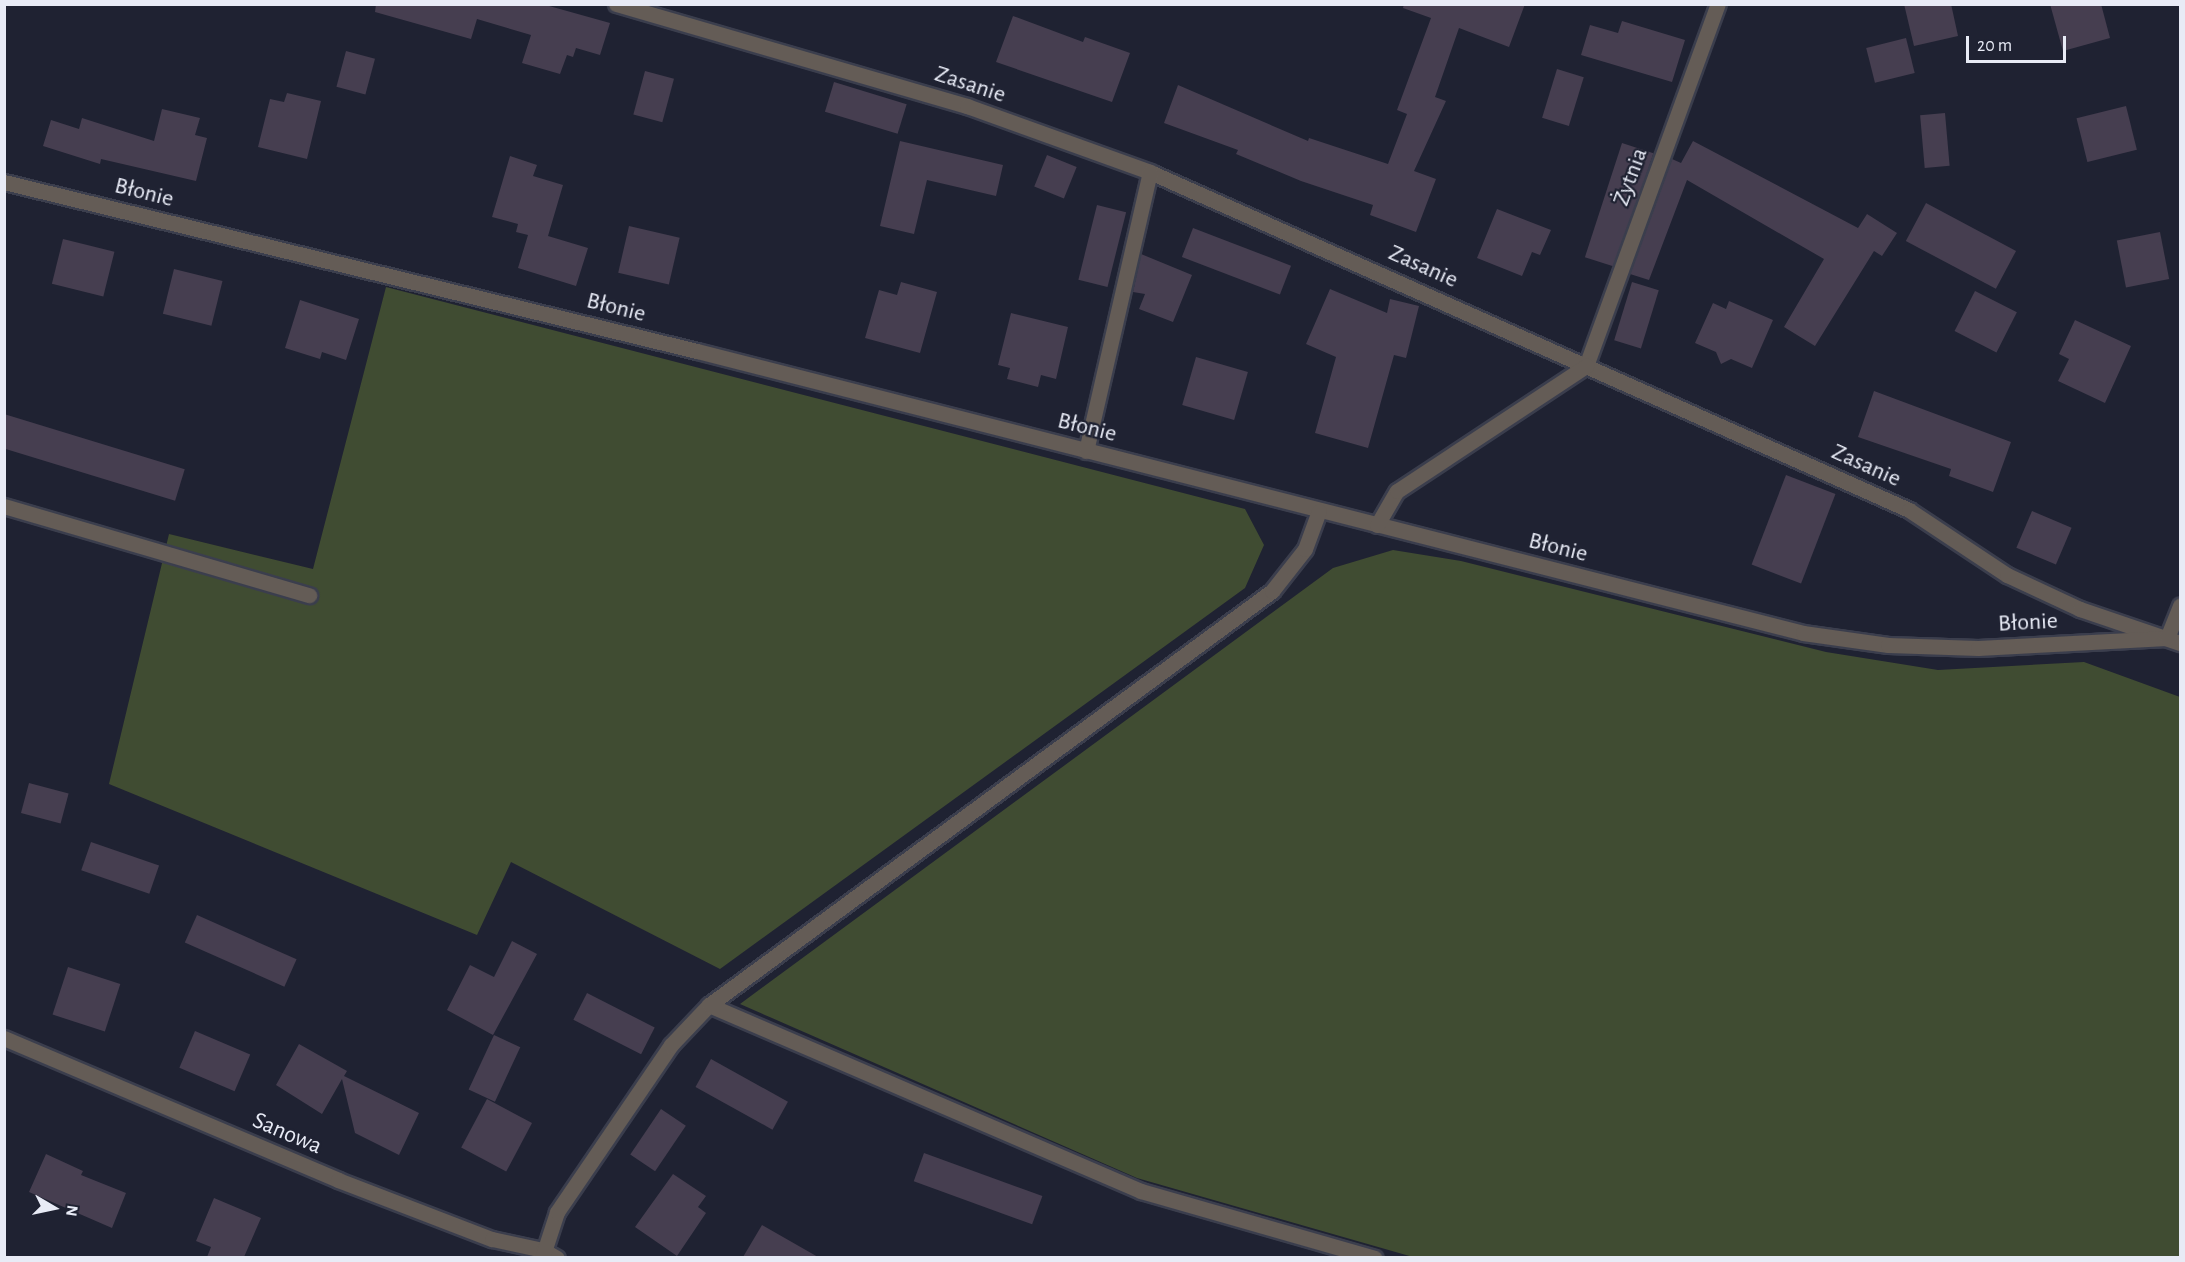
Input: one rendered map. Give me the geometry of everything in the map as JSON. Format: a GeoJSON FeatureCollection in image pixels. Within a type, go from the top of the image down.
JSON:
{"type":"FeatureCollection","features":[{"type":"Feature","properties":{"kind":"street","name":"Zasanie"},"geometry":{"type":"LineString","coordinates":[[616,4],[967,106],[1150,172],[1909,510],[2007,575],[2080,609],[2174,641]]}},
{"type":"Feature","properties":{"kind":"street","name":"Żytnia"},"geometry":{"type":"LineString","coordinates":[[1586,366],[1718,4]]}},
{"type":"Feature","properties":{"kind":"street"},"geometry":{"type":"LineString","coordinates":[[1086,451],[1150,172]]}},
{"type":"Feature","properties":{"kind":"street","name":"Błonie"},"geometry":{"type":"LineString","coordinates":[[4,182],[697,351],[1803,633],[1888,645],[1978,648],[2174,641]]}},
{"type":"Feature","properties":{"kind":"street"},"geometry":{"type":"LineString","coordinates":[[1377,525],[1397,491],[1586,366]]}},
{"type":"Feature","properties":{"kind":"street"},"geometry":{"type":"LineString","coordinates":[[4,506],[309,594]]}},
{"type":"Feature","properties":{"kind":"street"},"geometry":{"type":"LineString","coordinates":[[547,1255],[556,1212],[671,1045],[709,1005],[1272,591],[1305,549],[1319,511]]}},
{"type":"Feature","properties":{"kind":"street"},"geometry":{"type":"LineString","coordinates":[[2174,641],[2181,606]]}},
{"type":"Feature","properties":{"kind":"street"},"geometry":{"type":"LineString","coordinates":[[709,1005],[1141,1191],[1375,1257]]}},
{"type":"Feature","properties":{"kind":"street","name":"Sanowa"},"geometry":{"type":"LineString","coordinates":[[4,1038],[338,1180],[492,1239],[547,1255]]}},
{"type":"Feature","properties":{"kind":"green space"},"geometry":{"type":"Polygon","coordinates":[[[386,287],[1245,509],[1264,545],[1245,588],[720,969],[511,862],[477,935],[109,784],[169,534],[313,569],[386,287]]]}},
{"type":"Feature","properties":{"kind":"green space"},"geometry":{"type":"Polygon","coordinates":[[[1393,550],[1461,561],[1826,652],[1938,670],[2084,662],[2180,697],[2180,1257],[1413,1257],[1137,1178],[740,1004],[1333,568],[1393,550]]]}},
{"type":"Feature","properties":{"kind":"building"},"geometry":{"type":"Polygon","coordinates":[[[376,4],[542,4],[610,23],[600,55],[576,48],[573,57],[567,55],[560,74],[522,63],[531,35],[477,19],[471,39],[375,12],[376,4]]]}},
{"type":"Feature","properties":{"kind":"building"},"geometry":{"type":"Polygon","coordinates":[[[1404,4],[1525,4],[1509,47],[1459,28],[1435,97],[1446,101],[1414,171],[1436,179],[1416,232],[1370,215],[1373,205],[1301,181],[1236,154],[1238,150],[1164,123],[1178,85],[1308,141],[1309,138],[1388,164],[1407,114],[1397,110],[1431,18],[1403,8],[1404,4]]]}},
{"type":"Feature","properties":{"kind":"building"},"geometry":{"type":"Polygon","coordinates":[[[1904,4],[1951,4],[1958,36],[1914,46],[1904,4]]]}},
{"type":"Feature","properties":{"kind":"building"},"geometry":{"type":"Polygon","coordinates":[[[2050,4],[2101,4],[2110,38],[2063,51],[2050,4]]]}},
{"type":"Feature","properties":{"kind":"building"},"geometry":{"type":"Polygon","coordinates":[[[1013,16],[1083,42],[1085,37],[1130,53],[1112,102],[996,62],[1013,16]]]}},
{"type":"Feature","properties":{"kind":"building"},"geometry":{"type":"Polygon","coordinates":[[[1622,21],[1685,40],[1672,82],[1581,55],[1590,25],[1618,33],[1622,21]]]}},
{"type":"Feature","properties":{"kind":"building"},"geometry":{"type":"Polygon","coordinates":[[[1906,38],[1915,73],[1875,83],[1866,48],[1906,38]]]}},
{"type":"Feature","properties":{"kind":"building"},"geometry":{"type":"Polygon","coordinates":[[[346,51],[375,59],[365,95],[336,87],[346,51]]]}},
{"type":"Feature","properties":{"kind":"building"},"geometry":{"type":"Polygon","coordinates":[[[1557,69],[1584,77],[1569,126],[1542,118],[1557,69]]]}},
{"type":"Feature","properties":{"kind":"building"},"geometry":{"type":"Polygon","coordinates":[[[645,71],[674,79],[662,122],[633,114],[645,71]]]}},
{"type":"Feature","properties":{"kind":"building"},"geometry":{"type":"Polygon","coordinates":[[[834,82],[907,104],[898,134],[825,112],[834,82]]]}},
{"type":"Feature","properties":{"kind":"building"},"geometry":{"type":"Polygon","coordinates":[[[287,93],[321,101],[307,159],[258,147],[270,99],[284,102],[287,93]]]}},
{"type":"Feature","properties":{"kind":"building"},"geometry":{"type":"Polygon","coordinates":[[[2126,106],[2137,150],[2087,162],[2077,118],[2126,106]]]}},
{"type":"Feature","properties":{"kind":"building"},"geometry":{"type":"Polygon","coordinates":[[[162,109],[200,118],[195,135],[207,138],[196,181],[101,159],[100,164],[43,146],[51,120],[79,129],[82,118],[154,141],[162,109]]]}},
{"type":"Feature","properties":{"kind":"building"},"geometry":{"type":"Polygon","coordinates":[[[1945,113],[1950,166],[1925,168],[1920,115],[1945,113]]]}},
{"type":"Feature","properties":{"kind":"building"},"geometry":{"type":"Polygon","coordinates":[[[900,141],[1003,165],[996,196],[927,180],[914,234],[880,226],[900,141]]]}},
{"type":"Feature","properties":{"kind":"building"},"geometry":{"type":"Polygon","coordinates":[[[1693,141],[1858,228],[1867,214],[1897,233],[1882,256],[1874,251],[1815,346],[1784,327],[1824,259],[1687,180],[1649,280],[1630,274],[1672,159],[1681,163],[1693,141]]]}},
{"type":"Feature","properties":{"kind":"building"},"geometry":{"type":"Polygon","coordinates":[[[1622,143],[1653,153],[1616,267],[1585,257],[1622,143]]]}},
{"type":"Feature","properties":{"kind":"building"},"geometry":{"type":"Polygon","coordinates":[[[1047,155],[1077,167],[1064,199],[1034,187],[1047,155]]]}},
{"type":"Feature","properties":{"kind":"building"},"geometry":{"type":"Polygon","coordinates":[[[510,156],[537,165],[533,176],[563,185],[548,236],[588,248],[576,286],[518,268],[528,235],[516,232],[518,224],[492,217],[510,156]]]}},
{"type":"Feature","properties":{"kind":"building"},"geometry":{"type":"Polygon","coordinates":[[[1926,203],[2016,251],[1996,289],[1906,241],[1926,203]]]}},
{"type":"Feature","properties":{"kind":"building"},"geometry":{"type":"Polygon","coordinates":[[[1097,205],[1126,212],[1107,287],[1078,280],[1097,205]]]}},
{"type":"Feature","properties":{"kind":"building"},"geometry":{"type":"Polygon","coordinates":[[[1497,209],[1551,230],[1540,255],[1532,252],[1522,276],[1477,258],[1497,209]]]}},
{"type":"Feature","properties":{"kind":"building"},"geometry":{"type":"Polygon","coordinates":[[[629,226],[680,238],[669,284],[618,273],[629,226]]]}},
{"type":"Feature","properties":{"kind":"building"},"geometry":{"type":"Polygon","coordinates":[[[1193,228],[1291,266],[1280,295],[1182,257],[1193,228]]]}},
{"type":"Feature","properties":{"kind":"building"},"geometry":{"type":"Polygon","coordinates":[[[2160,232],[2169,279],[2126,288],[2117,240],[2160,232]]]}},
{"type":"Feature","properties":{"kind":"building"},"geometry":{"type":"Polygon","coordinates":[[[63,239],[114,252],[103,296],[52,284],[63,239]]]}},
{"type":"Feature","properties":{"kind":"building"},"geometry":{"type":"Polygon","coordinates":[[[1141,254],[1192,275],[1173,322],[1139,309],[1145,294],[1133,292],[1141,254]]]}},
{"type":"Feature","properties":{"kind":"building"},"geometry":{"type":"Polygon","coordinates":[[[174,269],[223,281],[211,326],[163,314],[174,269]]]}},
{"type":"Feature","properties":{"kind":"building"},"geometry":{"type":"Polygon","coordinates":[[[901,282],[937,292],[920,353],[865,338],[879,290],[897,295],[901,282]]]}},
{"type":"Feature","properties":{"kind":"building"},"geometry":{"type":"Polygon","coordinates":[[[1632,282],[1659,290],[1641,349],[1614,340],[1632,282]]]}},
{"type":"Feature","properties":{"kind":"building"},"geometry":{"type":"Polygon","coordinates":[[[1330,289],[1387,313],[1390,299],[1419,306],[1406,358],[1394,355],[1368,448],[1315,433],[1336,357],[1306,344],[1330,289]]]}},
{"type":"Feature","properties":{"kind":"building"},"geometry":{"type":"Polygon","coordinates":[[[1975,291],[2017,312],[1996,352],[1955,331],[1975,291]]]}},
{"type":"Feature","properties":{"kind":"building"},"geometry":{"type":"Polygon","coordinates":[[[300,300],[359,319],[346,360],[322,352],[320,359],[285,348],[300,300]]]}},
{"type":"Feature","properties":{"kind":"building"},"geometry":{"type":"Polygon","coordinates":[[[1729,301],[1773,320],[1752,368],[1731,359],[1721,364],[1716,352],[1695,343],[1713,303],[1726,309],[1729,301]]]}},
{"type":"Feature","properties":{"kind":"building"},"geometry":{"type":"Polygon","coordinates":[[[1011,313],[1068,327],[1056,379],[1041,375],[1038,387],[1007,379],[1010,368],[998,365],[1011,313]]]}},
{"type":"Feature","properties":{"kind":"building"},"geometry":{"type":"Polygon","coordinates":[[[2075,320],[2131,346],[2105,403],[2058,381],[2069,359],[2059,354],[2075,320]]]}},
{"type":"Feature","properties":{"kind":"building"},"geometry":{"type":"Polygon","coordinates":[[[1196,357],[1248,372],[1234,420],[1182,405],[1196,357]]]}},
{"type":"Feature","properties":{"kind":"building"},"geometry":{"type":"Polygon","coordinates":[[[1874,391],[2011,442],[1993,492],[1949,476],[1951,469],[1858,437],[1874,391]]]}},
{"type":"Feature","properties":{"kind":"building"},"geometry":{"type":"Polygon","coordinates":[[[4,414],[185,469],[175,501],[4,449],[4,414]]]}},
{"type":"Feature","properties":{"kind":"building"},"geometry":{"type":"Polygon","coordinates":[[[1786,475],[1835,494],[1801,584],[1752,565],[1786,475]]]}},
{"type":"Feature","properties":{"kind":"building"},"geometry":{"type":"Polygon","coordinates":[[[2032,511],[2072,528],[2056,565],[2016,548],[2032,511]]]}},
{"type":"Feature","properties":{"kind":"building"},"geometry":{"type":"Polygon","coordinates":[[[29,783],[69,794],[61,824],[21,813],[29,783]]]}},
{"type":"Feature","properties":{"kind":"building"},"geometry":{"type":"Polygon","coordinates":[[[91,842],[159,865],[149,894],[81,870],[91,842]]]}},
{"type":"Feature","properties":{"kind":"building"},"geometry":{"type":"Polygon","coordinates":[[[197,915],[297,959],[284,987],[185,942],[197,915]]]}},
{"type":"Feature","properties":{"kind":"building"},"geometry":{"type":"Polygon","coordinates":[[[512,941],[537,954],[493,1035],[447,1010],[470,965],[494,977],[512,941]]]}},
{"type":"Feature","properties":{"kind":"building"},"geometry":{"type":"Polygon","coordinates":[[[68,967],[120,984],[105,1032],[53,1015],[68,967]]]}},
{"type":"Feature","properties":{"kind":"building"},"geometry":{"type":"Polygon","coordinates":[[[587,993],[655,1028],[641,1054],[573,1020],[587,993]]]}},
{"type":"Feature","properties":{"kind":"building"},"geometry":{"type":"Polygon","coordinates":[[[195,1031],[250,1054],[235,1091],[179,1068],[195,1031]]]}},
{"type":"Feature","properties":{"kind":"building"},"geometry":{"type":"Polygon","coordinates":[[[494,1035],[520,1047],[495,1102],[469,1089],[494,1035]]]}},
{"type":"Feature","properties":{"kind":"building"},"geometry":{"type":"Polygon","coordinates":[[[299,1044],[347,1071],[344,1076],[419,1113],[399,1155],[355,1133],[342,1079],[322,1114],[276,1085],[299,1044]]]}},
{"type":"Feature","properties":{"kind":"building"},"geometry":{"type":"Polygon","coordinates":[[[711,1059],[788,1102],[772,1130],[695,1087],[711,1059]]]}},
{"type":"Feature","properties":{"kind":"building"},"geometry":{"type":"Polygon","coordinates":[[[487,1099],[532,1123],[506,1172],[461,1148],[487,1099]]]}},
{"type":"Feature","properties":{"kind":"building"},"geometry":{"type":"Polygon","coordinates":[[[661,1109],[686,1126],[655,1171],[630,1155],[661,1109]]]}},
{"type":"Feature","properties":{"kind":"building"},"geometry":{"type":"Polygon","coordinates":[[[924,1153],[1042,1196],[1032,1224],[914,1181],[924,1153]]]}},
{"type":"Feature","properties":{"kind":"building"},"geometry":{"type":"Polygon","coordinates":[[[46,1154],[83,1171],[81,1175],[126,1193],[112,1228],[29,1192],[46,1154]]]}},
{"type":"Feature","properties":{"kind":"building"},"geometry":{"type":"Polygon","coordinates":[[[673,1174],[706,1196],[698,1207],[706,1213],[677,1256],[635,1227],[673,1174]]]}},
{"type":"Feature","properties":{"kind":"building"},"geometry":{"type":"Polygon","coordinates":[[[214,1198],[261,1218],[244,1257],[207,1257],[211,1247],[196,1241],[214,1198]]]}},
{"type":"Feature","properties":{"kind":"building"},"geometry":{"type":"Polygon","coordinates":[[[762,1225],[818,1257],[743,1257],[762,1225]]]}}]}
